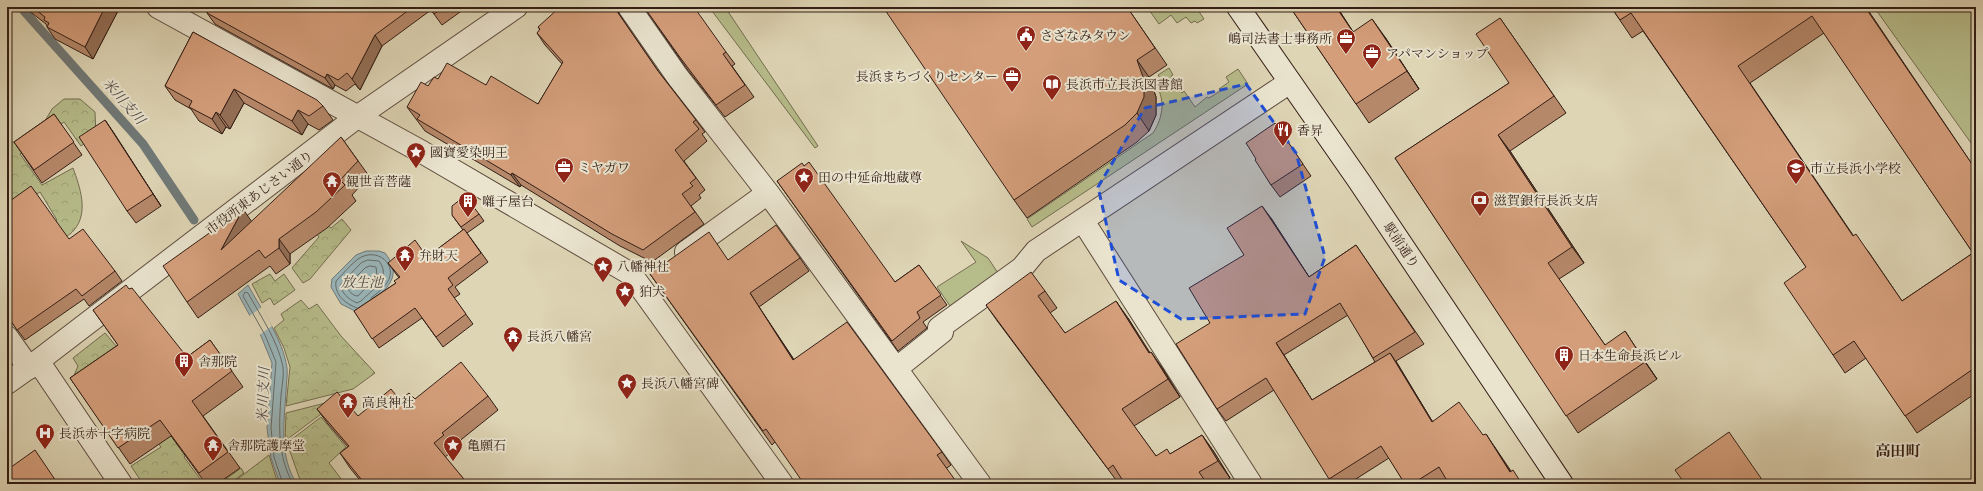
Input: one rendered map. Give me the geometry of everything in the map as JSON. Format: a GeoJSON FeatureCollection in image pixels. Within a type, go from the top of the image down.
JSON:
{"type":"FeatureCollection","features":[{"type":"Feature","properties":{"kind":"street"},"geometry":{"type":"LineString","coordinates":[[158,7],[357,116],[631,274],[646,281],[782,484]]}},
{"type":"Feature","properties":{"kind":"street","name":"市役所東あじさい通り"},"geometry":{"type":"LineString","coordinates":[[7,383],[34,364],[357,116],[516,7]]}},
{"type":"Feature","properties":{"kind":"street"},"geometry":{"type":"LineString","coordinates":[[629,7],[677,76],[768,194],[897,368],[980,484]]}},
{"type":"Feature","properties":{"kind":"street","name":"駅前通り"},"geometry":{"type":"LineString","coordinates":[[1238,7],[1562,484]]}},
{"type":"Feature","properties":{"kind":"street"},"geometry":{"type":"LineString","coordinates":[[897,368],[942,332],[939,328],[1022,268],[1036,251],[1290,82]]}},
{"type":"Feature","properties":{"kind":"street"},"geometry":{"type":"LineString","coordinates":[[672,263],[768,194]]}},
{"type":"Feature","properties":{"kind":"street"},"geometry":{"type":"LineString","coordinates":[[1083,221],[1251,484]]}},
{"type":"Feature","properties":{"kind":"street"},"geometry":{"type":"LineString","coordinates":[[7,337],[34,364],[121,484]]}},
{"type":"Feature","properties":{"kind":"street"},"geometry":{"type":"LineString","coordinates":[[7,376],[34,364]]}},
{"type":"Feature","properties":{"kind":"highlighted area"},"geometry":{"type":"Polygon","coordinates":[[[1246,84],[1296,153],[1325,257],[1305,314],[1181,319],[1119,280],[1098,187],[1145,108],[1246,84]]]}},
{"type":"Feature","properties":{"kind":"green space"},"geometry":{"type":"Polygon","coordinates":[[[709,7],[725,7],[818,146],[815,148],[709,7]]]}},
{"type":"Feature","properties":{"kind":"green space"},"geometry":{"type":"Polygon","coordinates":[[[1147,7],[1196,7],[1204,19],[1197,23],[1195,21],[1191,23],[1186,17],[1177,23],[1171,15],[1159,24],[1147,7]]]}},
{"type":"Feature","properties":{"kind":"green space"},"geometry":{"type":"Polygon","coordinates":[[[1874,7],[1976,7],[1976,150],[1874,7]]]}},
{"type":"Feature","properties":{"kind":"green space"},"geometry":{"type":"Polygon","coordinates":[[[1169,68],[1173,75],[1171,76],[1176,83],[1178,82],[1181,86],[1179,88],[1182,93],[1184,91],[1195,107],[1207,97],[1209,98],[1220,91],[1219,89],[1229,82],[1226,77],[1238,69],[1248,84],[1032,227],[1027,219],[1153,133],[1157,127],[1162,108],[1162,101],[1155,82],[1160,78],[1158,75],[1169,68]]]}},
{"type":"Feature","properties":{"kind":"green space"},"geometry":{"type":"Polygon","coordinates":[[[64,99],[80,99],[95,112],[96,136],[81,146],[64,122],[20,154],[42,185],[73,168],[82,200],[81,216],[79,223],[70,234],[53,243],[40,231],[57,220],[40,192],[10,211],[7,208],[7,142],[24,142],[45,121],[52,109],[64,99]]]}},
{"type":"Feature","properties":{"kind":"green space"},"geometry":{"type":"Polygon","coordinates":[[[342,219],[351,230],[310,279],[303,283],[292,268],[319,237],[311,226],[320,220],[331,228],[342,219]]]}},
{"type":"Feature","properties":{"kind":"green space"},"geometry":{"type":"Polygon","coordinates":[[[961,241],[988,258],[998,273],[950,306],[937,287],[976,262],[961,241]]]}},
{"type":"Feature","properties":{"kind":"green space"},"geometry":{"type":"Polygon","coordinates":[[[270,274],[275,281],[284,274],[295,290],[274,305],[270,298],[262,303],[252,284],[270,274]]]}},
{"type":"Feature","properties":{"kind":"green space"},"geometry":{"type":"Polygon","coordinates":[[[301,300],[309,309],[317,304],[341,336],[375,373],[353,389],[286,406],[290,367],[284,348],[274,328],[284,320],[281,314],[301,300]]]}},
{"type":"Feature","properties":{"kind":"green space"},"geometry":{"type":"Polygon","coordinates":[[[105,333],[117,347],[72,380],[78,366],[73,358],[105,333]]]}},
{"type":"Feature","properties":{"kind":"green space"},"geometry":{"type":"Polygon","coordinates":[[[341,399],[285,441],[286,413],[341,399]]]}},
{"type":"Feature","properties":{"kind":"green space"},"geometry":{"type":"Polygon","coordinates":[[[321,417],[346,447],[329,463],[345,484],[303,484],[299,477],[287,443],[321,417]]]}},
{"type":"Feature","properties":{"kind":"green space"},"geometry":{"type":"Polygon","coordinates":[[[163,427],[187,453],[184,457],[204,484],[143,484],[131,466],[161,447],[155,439],[163,427]]]}},
{"type":"Feature","properties":{"kind":"green space"},"geometry":{"type":"Polygon","coordinates":[[[269,455],[278,484],[231,484],[269,455]]]}},
{"type":"Feature","properties":{"kind":"green space"},"geometry":{"type":"Polygon","coordinates":[[[241,468],[244,473],[229,484],[219,484],[241,468]]]}},
{"type":"Feature","properties":{"kind":"water","name":"放生池"},"geometry":{"type":"Polygon","coordinates":[[[366,251],[379,251],[385,253],[392,265],[393,276],[388,285],[372,303],[361,311],[357,312],[341,304],[331,287],[332,279],[356,255],[366,251]]]}},
{"type":"Feature","properties":{"kind":"water"},"geometry":{"type":"Polygon","coordinates":[[[248,285],[277,336],[285,357],[287,374],[284,428],[285,451],[291,474],[297,484],[280,484],[271,458],[267,428],[272,363],[261,336],[238,294],[248,285]]]}},
{"type":"Feature","properties":{"kind":"pier"},"geometry":{"type":"Polygon","coordinates":[[[262,307],[272,326],[258,336],[248,317],[262,307]]]}},
{"type":"Feature","properties":{"kind":"building"},"geometry":{"type":"Polygon","coordinates":[[[32,7],[105,7],[85,47],[47,27],[49,23],[44,20],[45,17],[32,7]]]}},
{"type":"Feature","properties":{"kind":"building"},"geometry":{"type":"Polygon","coordinates":[[[210,7],[413,7],[375,35],[352,79],[347,73],[338,80],[327,74],[325,78],[207,13],[210,7]]]}},
{"type":"Feature","properties":{"kind":"building"},"geometry":{"type":"Polygon","coordinates":[[[429,7],[444,7],[434,14],[429,7]]]}},
{"type":"Feature","properties":{"kind":"building"},"geometry":{"type":"Polygon","coordinates":[[[560,7],[614,7],[658,71],[696,120],[693,122],[699,129],[675,150],[696,178],[690,183],[693,186],[682,194],[695,212],[643,250],[612,234],[512,173],[511,175],[417,119],[420,115],[407,107],[421,82],[428,86],[434,77],[438,79],[447,63],[486,85],[491,76],[538,104],[563,62],[537,33],[540,29],[538,27],[560,7]]]}},
{"type":"Feature","properties":{"kind":"building"},"geometry":{"type":"Polygon","coordinates":[[[644,7],[694,7],[726,52],[723,54],[745,85],[716,105],[644,7]]]}},
{"type":"Feature","properties":{"kind":"building"},"geometry":{"type":"Polygon","coordinates":[[[883,7],[1127,7],[1155,48],[1137,60],[1144,80],[1144,97],[1137,113],[1125,125],[1014,200],[883,7]]]}},
{"type":"Feature","properties":{"kind":"building"},"geometry":{"type":"Polygon","coordinates":[[[1290,7],[1336,7],[1353,32],[1372,19],[1407,71],[1356,104],[1290,7]]]}},
{"type":"Feature","properties":{"kind":"building"},"geometry":{"type":"Polygon","coordinates":[[[1611,7],[1865,7],[1976,170],[1976,367],[1905,416],[1854,341],[1833,355],[1784,283],[1806,267],[1631,13],[1620,20],[1611,7]],[[1812,16],[1738,66],[1853,236],[1856,234],[1902,301],[1973,253],[1812,16]]]}},
{"type":"Feature","properties":{"kind":"building"},"geometry":{"type":"Polygon","coordinates":[[[1500,18],[1554,96],[1498,135],[1572,247],[1548,263],[1605,345],[1625,331],[1645,362],[1566,416],[1395,158],[1509,83],[1476,34],[1500,18]]]}},
{"type":"Feature","properties":{"kind":"building"},"geometry":{"type":"Polygon","coordinates":[[[193,32],[317,100],[323,106],[309,116],[298,110],[292,121],[234,89],[220,115],[216,112],[212,119],[189,107],[192,101],[165,86],[193,32]]]}},
{"type":"Feature","properties":{"kind":"building"},"geometry":{"type":"Polygon","coordinates":[[[54,114],[74,142],[34,170],[14,142],[54,114]]]}},
{"type":"Feature","properties":{"kind":"building"},"geometry":{"type":"Polygon","coordinates":[[[105,120],[153,194],[127,211],[79,137],[105,120]]]}},
{"type":"Feature","properties":{"kind":"building"},"geometry":{"type":"Polygon","coordinates":[[[1275,123],[1303,164],[1271,185],[1246,143],[1275,123]]]}},
{"type":"Feature","properties":{"kind":"building"},"geometry":{"type":"Polygon","coordinates":[[[341,137],[358,161],[340,180],[345,185],[316,212],[279,239],[279,248],[265,258],[259,250],[187,302],[163,266],[243,209],[221,250],[341,137]]]}},
{"type":"Feature","properties":{"kind":"building"},"geometry":{"type":"Polygon","coordinates":[[[809,162],[895,282],[919,265],[941,295],[917,312],[920,318],[892,341],[777,181],[802,163],[804,166],[809,162]]]}},
{"type":"Feature","properties":{"kind":"building"},"geometry":{"type":"Polygon","coordinates":[[[31,186],[69,239],[83,229],[115,271],[82,296],[76,289],[17,330],[7,315],[7,203],[31,186]]]}},
{"type":"Feature","properties":{"kind":"building","name":"囃子屋台"},"geometry":{"type":"Polygon","coordinates":[[[465,196],[479,214],[461,227],[452,215],[452,206],[465,196]]]}},
{"type":"Feature","properties":{"kind":"building"},"geometry":{"type":"Polygon","coordinates":[[[1262,206],[1309,277],[1356,245],[1415,332],[1373,358],[1340,303],[1276,343],[1312,400],[1390,353],[1432,422],[1459,402],[1483,435],[1486,434],[1510,472],[1513,470],[1522,484],[1449,484],[1439,467],[1412,484],[1405,484],[1381,446],[1329,479],[1266,378],[1217,409],[1176,344],[1210,323],[1189,288],[1244,255],[1227,228],[1262,206]]]}},
{"type":"Feature","properties":{"kind":"building"},"geometry":{"type":"Polygon","coordinates":[[[776,225],[800,258],[750,293],[793,360],[847,322],[942,452],[937,455],[958,484],[804,484],[766,429],[763,431],[650,274],[709,232],[728,260],[776,225]]]}},
{"type":"Feature","properties":{"kind":"building"},"geometry":{"type":"Polygon","coordinates":[[[464,229],[481,253],[448,278],[453,285],[448,289],[466,314],[436,337],[415,308],[372,339],[354,311],[396,283],[394,281],[400,277],[388,263],[415,240],[427,257],[464,229]]]}},
{"type":"Feature","properties":{"kind":"building"},"geometry":{"type":"Polygon","coordinates":[[[1031,272],[1045,291],[1038,296],[1065,333],[1116,301],[1149,353],[1151,352],[1168,379],[1122,409],[1156,456],[1167,449],[1170,454],[1202,435],[1218,461],[1199,472],[1207,484],[1125,484],[1113,465],[1108,469],[986,305],[1031,272]]]}},
{"type":"Feature","properties":{"kind":"building"},"geometry":{"type":"Polygon","coordinates":[[[126,285],[129,289],[132,288],[187,357],[210,340],[232,371],[192,401],[228,452],[199,473],[160,420],[118,448],[70,378],[118,345],[93,310],[126,285]]]}},
{"type":"Feature","properties":{"kind":"building"},"geometry":{"type":"Polygon","coordinates":[[[461,362],[488,396],[442,433],[444,435],[434,443],[468,484],[365,484],[340,453],[349,446],[317,409],[337,392],[358,416],[391,389],[400,400],[409,393],[415,399],[461,362]]]}},
{"type":"Feature","properties":{"kind":"building"},"geometry":{"type":"Polygon","coordinates":[[[1729,432],[1765,484],[1685,484],[1675,470],[1729,432]]]}},
{"type":"Feature","properties":{"kind":"building"},"geometry":{"type":"Polygon","coordinates":[[[35,450],[58,484],[7,484],[7,470],[35,450]]]}},
{"type":"Feature","properties":{"kind":"waterway","name":"米川支川"},"geometry":{"type":"LineString","coordinates":[[23,7],[24,11],[143,144],[194,220]]}},
{"type":"Feature","properties":{"kind":"place","name":"さざなみタウン"},"geometry":{"type":"Point","coordinates":[1026,52]}},
{"type":"Feature","properties":{"kind":"place","name":"嶋司法書士事務所"},"geometry":{"type":"Point","coordinates":[1346,55]}},
{"type":"Feature","properties":{"kind":"place","name":"アパマンショップ"},"geometry":{"type":"Point","coordinates":[1372,70]}},
{"type":"Feature","properties":{"kind":"place","name":"長浜まちづくりセンター"},"geometry":{"type":"Point","coordinates":[1012,93]}},
{"type":"Feature","properties":{"kind":"place","name":"長浜市立長浜図書館"},"geometry":{"type":"Point","coordinates":[1052,101]}},
{"type":"Feature","properties":{"kind":"place","name":"香昇"},"geometry":{"type":"Point","coordinates":[1283,147]}},
{"type":"Feature","properties":{"kind":"place","name":"國寶愛染明王"},"geometry":{"type":"Point","coordinates":[416,169]}},
{"type":"Feature","properties":{"kind":"place","name":"ミヤガワ"},"geometry":{"type":"Point","coordinates":[564,184]}},
{"type":"Feature","properties":{"kind":"place","name":"市立長浜小学校"},"geometry":{"type":"Point","coordinates":[1796,185]}},
{"type":"Feature","properties":{"kind":"place","name":"田の中延命地蔵尊"},"geometry":{"type":"Point","coordinates":[804,194]}},
{"type":"Feature","properties":{"kind":"place","name":"観世音菩薩"},"geometry":{"type":"Point","coordinates":[332,198]}},
{"type":"Feature","properties":{"kind":"place","name":"滋賀銀行長浜支店"},"geometry":{"type":"Point","coordinates":[1480,217]}},
{"type":"Feature","properties":{"kind":"place","name":"囃子屋台"},"geometry":{"type":"Point","coordinates":[468,218]}},
{"type":"Feature","properties":{"kind":"place","name":"弁財天"},"geometry":{"type":"Point","coordinates":[405,272]}},
{"type":"Feature","properties":{"kind":"place","name":"八幡神社"},"geometry":{"type":"Point","coordinates":[603,283]}},
{"type":"Feature","properties":{"kind":"place","name":"狛犬"},"geometry":{"type":"Point","coordinates":[625,308]}},
{"type":"Feature","properties":{"kind":"place","name":"長浜八幡宮"},"geometry":{"type":"Point","coordinates":[513,353]}},
{"type":"Feature","properties":{"kind":"place","name":"日本生命長浜ビル"},"geometry":{"type":"Point","coordinates":[1564,372]}},
{"type":"Feature","properties":{"kind":"place","name":"舎那院"},"geometry":{"type":"Point","coordinates":[184,378]}},
{"type":"Feature","properties":{"kind":"place","name":"長浜八幡宮碑"},"geometry":{"type":"Point","coordinates":[627,400]}},
{"type":"Feature","properties":{"kind":"place","name":"高良神社"},"geometry":{"type":"Point","coordinates":[348,419]}},
{"type":"Feature","properties":{"kind":"place","name":"長浜赤十字病院"},"geometry":{"type":"Point","coordinates":[45,450]}},
{"type":"Feature","properties":{"kind":"place","name":"舎那院護摩堂"},"geometry":{"type":"Point","coordinates":[213,462]}},
{"type":"Feature","properties":{"kind":"place","name":"亀願石"},"geometry":{"type":"Point","coordinates":[453,462]}},
{"type":"Feature","properties":{"kind":"district","name":"高田町"},"geometry":{"type":"Point","coordinates":[1898,451]}}]}
